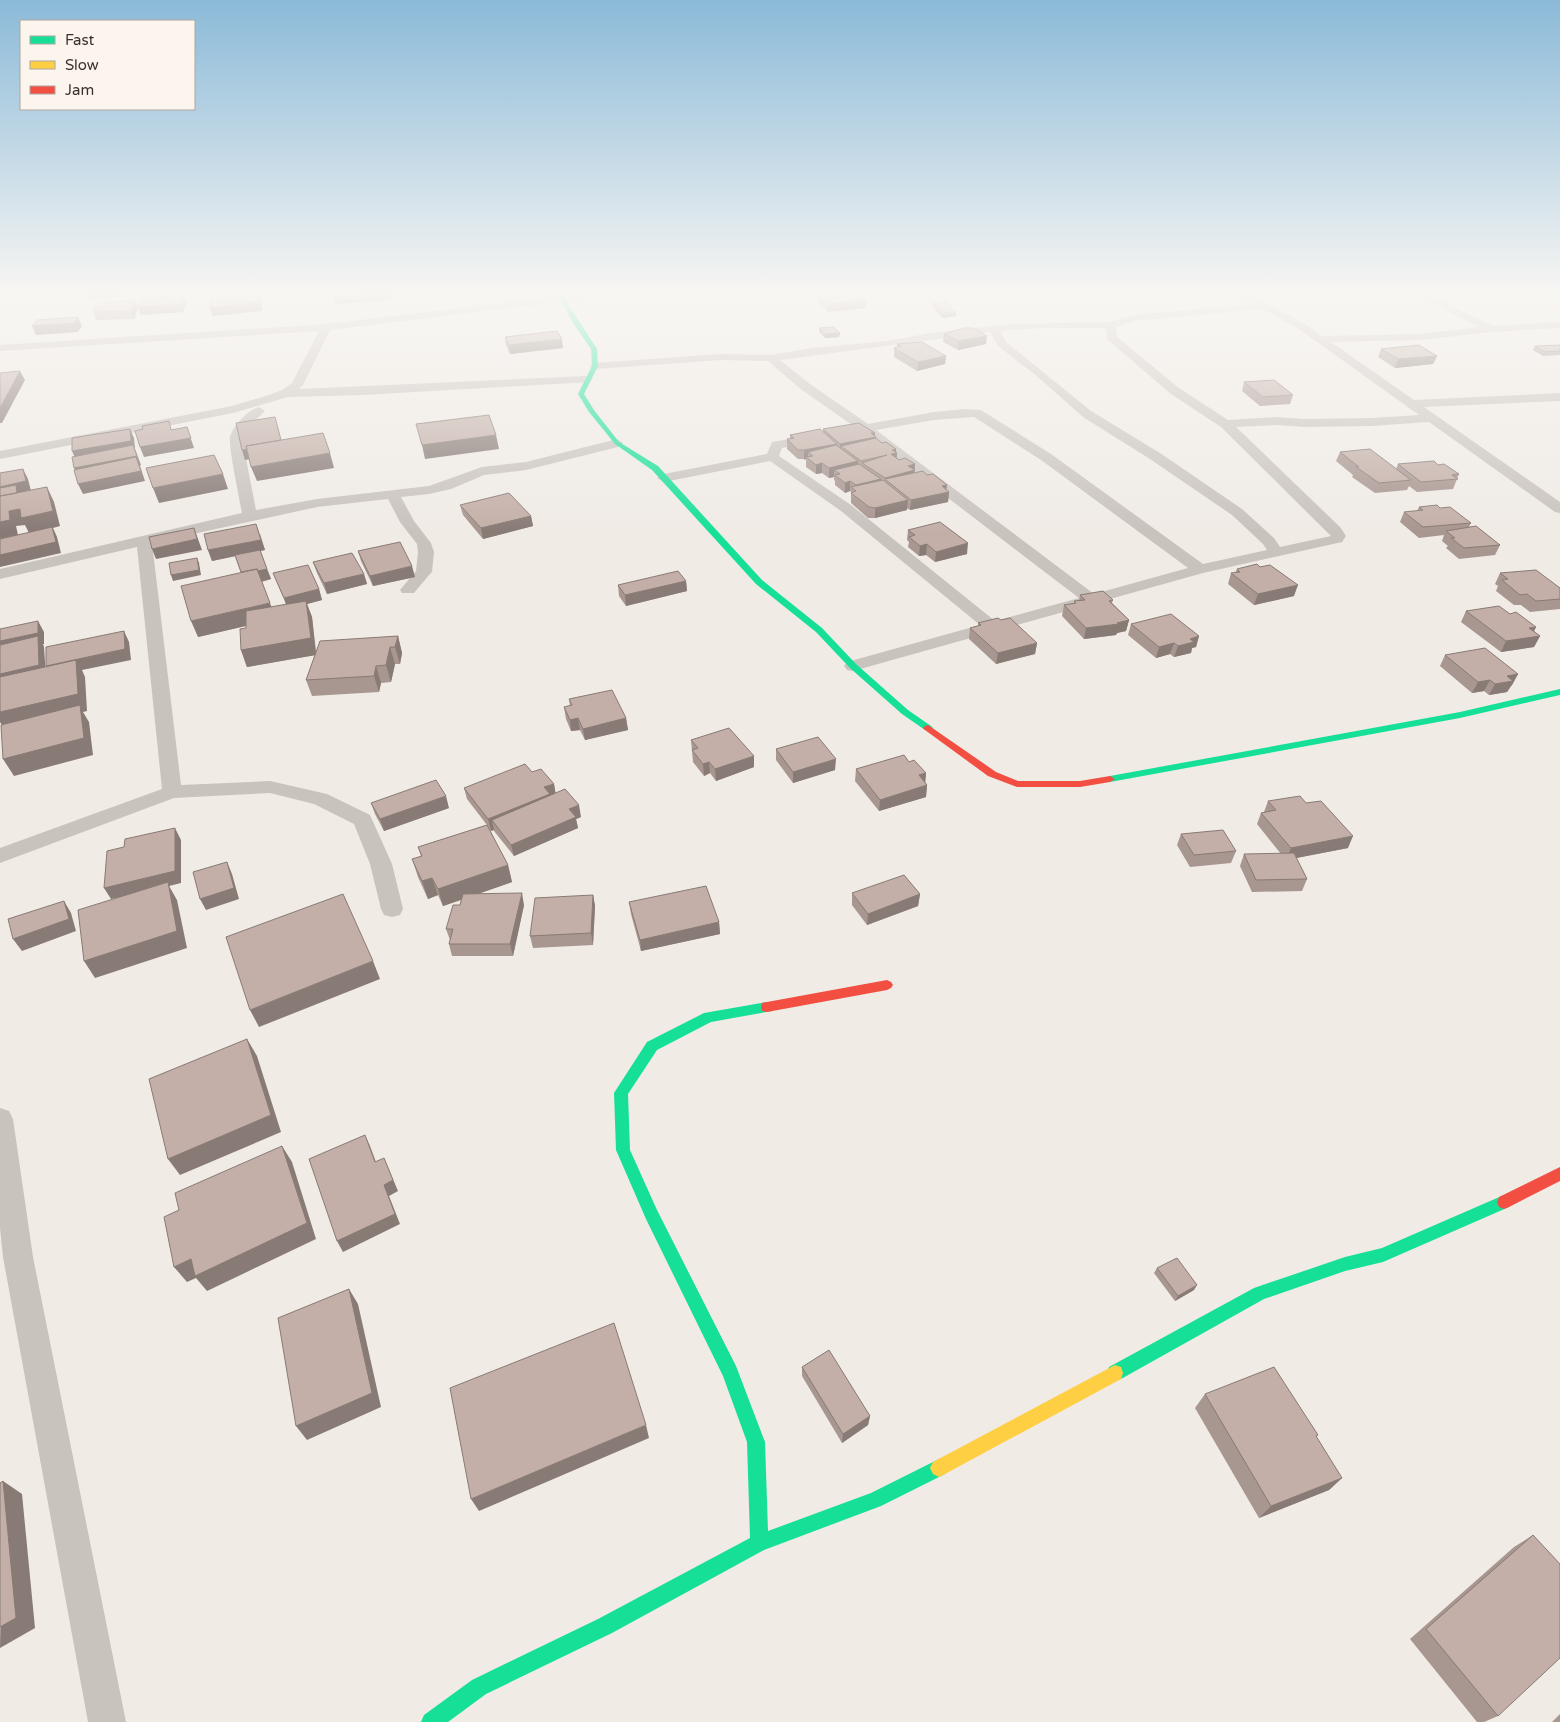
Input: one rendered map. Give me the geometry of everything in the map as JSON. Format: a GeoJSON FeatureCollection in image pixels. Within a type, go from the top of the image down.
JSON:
{"type":"FeatureCollection","features":[{"type":"Feature","properties":{"kind":"street"},"geometry":{"type":"LineString","coordinates":[[0,456],[233,409],[279,395],[298,385],[305,371]]}},
{"type":"Feature","properties":{"kind":"street"},"geometry":{"type":"LineString","coordinates":[[591,371],[581,394],[617,443],[655,468],[759,582],[819,630],[853,666],[905,712],[992,774],[1017,784],[1080,784],[1450,717],[1560,692]]}},
{"type":"Feature","properties":{"kind":"street"},"geometry":{"type":"LineString","coordinates":[[787,371],[1092,600]]}},
{"type":"Feature","properties":{"kind":"street"},"geometry":{"type":"LineString","coordinates":[[1037,371],[1087,414],[1155,456],[1237,512],[1269,541],[1276,552]]}},
{"type":"Feature","properties":{"kind":"street"},"geometry":{"type":"LineString","coordinates":[[853,666],[1200,569],[1336,539],[1339,536],[1336,530],[1225,424],[1183,397],[1150,371]]}},
{"type":"Feature","properties":{"kind":"street"},"geometry":{"type":"LineString","coordinates":[[1364,371],[1560,509]]}},
{"type":"Feature","properties":{"kind":"street"},"geometry":{"type":"LineString","coordinates":[[250,516],[236,438],[237,433],[279,395],[586,380]]}},
{"type":"Feature","properties":{"kind":"street"},"geometry":{"type":"LineString","coordinates":[[1410,404],[1560,396]]}},
{"type":"Feature","properties":{"kind":"street"},"geometry":{"type":"LineString","coordinates":[[772,457],[777,445],[934,416],[966,413],[977,414],[1046,457],[1200,569]]}},
{"type":"Feature","properties":{"kind":"street"},"geometry":{"type":"LineString","coordinates":[[1225,424],[1276,421],[1305,423],[1430,418]]}},
{"type":"Feature","properties":{"kind":"street"},"geometry":{"type":"LineString","coordinates":[[0,574],[250,516],[317,503],[393,495],[446,486],[474,473],[526,466],[617,443]]}},
{"type":"Feature","properties":{"kind":"street"},"geometry":{"type":"LineString","coordinates":[[664,478],[772,457],[846,508],[992,628]]}},
{"type":"Feature","properties":{"kind":"street"},"geometry":{"type":"LineString","coordinates":[[393,495],[407,522],[424,543],[426,552],[424,572],[408,590]]}},
{"type":"Feature","properties":{"kind":"street"},"geometry":{"type":"LineString","coordinates":[[144,542],[172,792]]}},
{"type":"Feature","properties":{"kind":"street"},"geometry":{"type":"LineString","coordinates":[[0,856],[172,792],[270,787],[320,799],[363,820],[381,864],[392,909]]}},
{"type":"Feature","properties":{"kind":"street"},"geometry":{"type":"LineString","coordinates":[[759,1542],[756,1442],[730,1372],[651,1214],[623,1150],[621,1092],[652,1046],[710,1017],[887,985]]}},
{"type":"Feature","properties":{"kind":"street"},"geometry":{"type":"LineString","coordinates":[[1,1140],[9,1256],[107,1722]]}},
{"type":"Feature","properties":{"kind":"street"},"geometry":{"type":"LineString","coordinates":[[431,1722],[479,1687],[605,1626],[759,1542],[884,1496],[979,1448],[1260,1293],[1345,1264],[1383,1255],[1500,1204],[1560,1174]]}},
{"type":"Feature","properties":{"kind":"building"},"geometry":{"type":"Polygon","coordinates":[[[20,371],[0,408],[0,373],[20,371]]]}},
{"type":"Feature","properties":{"kind":"building"},"geometry":{"type":"Polygon","coordinates":[[[1274,380],[1293,395],[1263,397],[1244,382],[1274,380]]]}},
{"type":"Feature","properties":{"kind":"building"},"geometry":{"type":"Polygon","coordinates":[[[489,415],[496,435],[422,445],[416,424],[489,415]]]}},
{"type":"Feature","properties":{"kind":"building"},"geometry":{"type":"Polygon","coordinates":[[[275,417],[281,440],[246,446],[247,449],[242,450],[236,423],[275,417]]]}},
{"type":"Feature","properties":{"kind":"building"},"geometry":{"type":"Polygon","coordinates":[[[169,421],[171,430],[187,427],[191,438],[140,447],[135,431],[143,429],[142,426],[169,421]]]}},
{"type":"Feature","properties":{"kind":"building"},"geometry":{"type":"Polygon","coordinates":[[[859,423],[875,433],[871,433],[876,437],[840,444],[823,429],[859,423]]]}},
{"type":"Feature","properties":{"kind":"building"},"geometry":{"type":"Polygon","coordinates":[[[130,429],[131,441],[72,451],[72,438],[130,429]]]}},
{"type":"Feature","properties":{"kind":"building"},"geometry":{"type":"Polygon","coordinates":[[[820,429],[837,444],[798,450],[787,439],[794,438],[790,435],[820,429]]]}},
{"type":"Feature","properties":{"kind":"building"},"geometry":{"type":"Polygon","coordinates":[[[323,433],[330,453],[251,467],[246,446],[323,433]]]}},
{"type":"Feature","properties":{"kind":"building"},"geometry":{"type":"Polygon","coordinates":[[[876,438],[896,449],[892,450],[897,453],[891,454],[899,460],[905,458],[915,464],[908,466],[915,470],[885,478],[862,463],[887,455],[861,461],[841,446],[876,438]]]}},
{"type":"Feature","properties":{"kind":"building"},"geometry":{"type":"Polygon","coordinates":[[[133,445],[137,456],[74,468],[72,457],[133,445]]]}},
{"type":"Feature","properties":{"kind":"building"},"geometry":{"type":"Polygon","coordinates":[[[836,445],[858,461],[829,468],[822,463],[816,465],[806,457],[813,456],[808,452],[836,445]]]}},
{"type":"Feature","properties":{"kind":"building"},"geometry":{"type":"Polygon","coordinates":[[[1370,449],[1411,480],[1379,483],[1356,467],[1359,467],[1340,452],[1370,449]]]}},
{"type":"Feature","properties":{"kind":"building"},"geometry":{"type":"Polygon","coordinates":[[[214,455],[223,474],[153,488],[146,468],[214,455]]]}},
{"type":"Feature","properties":{"kind":"building"},"geometry":{"type":"Polygon","coordinates":[[[136,457],[141,471],[78,484],[74,470],[136,457]]]}},
{"type":"Feature","properties":{"kind":"building"},"geometry":{"type":"Polygon","coordinates":[[[1434,461],[1438,465],[1444,464],[1459,474],[1452,475],[1458,479],[1421,482],[1398,464],[1434,461]]]}},
{"type":"Feature","properties":{"kind":"building"},"geometry":{"type":"Polygon","coordinates":[[[859,464],[881,479],[856,485],[850,481],[845,483],[835,475],[840,474],[834,470],[859,464]]]}},
{"type":"Feature","properties":{"kind":"building"},"geometry":{"type":"Polygon","coordinates":[[[23,469],[26,481],[0,487],[0,473],[23,469]]]}},
{"type":"Feature","properties":{"kind":"building"},"geometry":{"type":"Polygon","coordinates":[[[923,471],[927,475],[933,474],[947,485],[942,486],[949,492],[911,500],[885,479],[923,471]]]}},
{"type":"Feature","properties":{"kind":"building"},"geometry":{"type":"Polygon","coordinates":[[[883,480],[908,500],[875,508],[869,507],[851,493],[856,491],[851,487],[883,480]]]}},
{"type":"Feature","properties":{"kind":"building"},"geometry":{"type":"Polygon","coordinates":[[[16,485],[17,493],[0,496],[0,488],[16,485]]]}},
{"type":"Feature","properties":{"kind":"building"},"geometry":{"type":"Polygon","coordinates":[[[47,487],[53,511],[21,518],[20,509],[9,511],[10,520],[0,522],[0,496],[47,487]]]}},
{"type":"Feature","properties":{"kind":"building"},"geometry":{"type":"Polygon","coordinates":[[[509,493],[531,516],[481,528],[460,505],[509,493]]]}},
{"type":"Feature","properties":{"kind":"building"},"geometry":{"type":"Polygon","coordinates":[[[1437,505],[1440,508],[1450,507],[1471,523],[1423,527],[1404,512],[1423,510],[1419,507],[1437,505]]]}},
{"type":"Feature","properties":{"kind":"building"},"geometry":{"type":"Polygon","coordinates":[[[940,522],[968,543],[936,552],[927,544],[920,546],[909,537],[915,535],[908,530],[940,522]]]}},
{"type":"Feature","properties":{"kind":"building"},"geometry":{"type":"Polygon","coordinates":[[[256,524],[261,540],[208,550],[204,534],[256,524]]]}},
{"type":"Feature","properties":{"kind":"building"},"geometry":{"type":"Polygon","coordinates":[[[1476,526],[1500,545],[1464,548],[1451,538],[1455,538],[1446,531],[1476,526]]]}},
{"type":"Feature","properties":{"kind":"building"},"geometry":{"type":"Polygon","coordinates":[[[52,527],[56,542],[0,555],[0,539],[52,527]]]}},
{"type":"Feature","properties":{"kind":"building"},"geometry":{"type":"Polygon","coordinates":[[[194,528],[197,539],[152,549],[149,537],[194,528]]]}},
{"type":"Feature","properties":{"kind":"building"},"geometry":{"type":"Polygon","coordinates":[[[400,542],[412,566],[370,576],[358,551],[400,542]]]}},
{"type":"Feature","properties":{"kind":"building"},"geometry":{"type":"Polygon","coordinates":[[[260,550],[267,569],[241,572],[235,555],[260,550]]]}},
{"type":"Feature","properties":{"kind":"building"},"geometry":{"type":"Polygon","coordinates":[[[352,553],[364,574],[324,583],[313,562],[352,553]]]}},
{"type":"Feature","properties":{"kind":"building"},"geometry":{"type":"Polygon","coordinates":[[[197,558],[199,570],[171,575],[169,563],[197,558]]]}},
{"type":"Feature","properties":{"kind":"building"},"geometry":{"type":"Polygon","coordinates":[[[1257,564],[1260,567],[1270,565],[1298,585],[1258,594],[1231,573],[1240,572],[1237,569],[1257,564]]]}},
{"type":"Feature","properties":{"kind":"building"},"geometry":{"type":"Polygon","coordinates":[[[308,565],[319,589],[284,598],[273,573],[308,565]]]}},
{"type":"Feature","properties":{"kind":"building"},"geometry":{"type":"Polygon","coordinates":[[[257,569],[270,603],[191,621],[181,586],[257,569]]]}},
{"type":"Feature","properties":{"kind":"building"},"geometry":{"type":"Polygon","coordinates":[[[1536,570],[1560,588],[1560,599],[1536,601],[1527,594],[1520,595],[1502,580],[1508,579],[1500,573],[1536,570]]]}},
{"type":"Feature","properties":{"kind":"building"},"geometry":{"type":"Polygon","coordinates":[[[678,571],[686,581],[625,595],[618,585],[678,571]]]}},
{"type":"Feature","properties":{"kind":"building"},"geometry":{"type":"Polygon","coordinates":[[[1103,591],[1113,600],[1109,601],[1129,620],[1117,623],[1119,624],[1086,628],[1064,605],[1076,603],[1074,601],[1085,600],[1080,595],[1103,591]]]}},
{"type":"Feature","properties":{"kind":"building"},"geometry":{"type":"Polygon","coordinates":[[[306,601],[311,638],[241,650],[240,629],[246,628],[246,611],[306,601]]]}},
{"type":"Feature","properties":{"kind":"building"},"geometry":{"type":"Polygon","coordinates":[[[1499,606],[1510,614],[1516,612],[1536,627],[1529,628],[1540,636],[1506,641],[1466,611],[1499,606]]]}},
{"type":"Feature","properties":{"kind":"building"},"geometry":{"type":"Polygon","coordinates":[[[1171,614],[1199,636],[1190,639],[1194,642],[1178,646],[1174,643],[1159,647],[1131,624],[1171,614]]]}},
{"type":"Feature","properties":{"kind":"building"},"geometry":{"type":"Polygon","coordinates":[[[998,618],[1001,620],[1010,618],[1037,643],[998,653],[970,628],[981,625],[978,623],[998,618]]]}},
{"type":"Feature","properties":{"kind":"building"},"geometry":{"type":"Polygon","coordinates":[[[38,621],[38,633],[0,641],[0,629],[38,621]]]}},
{"type":"Feature","properties":{"kind":"building"},"geometry":{"type":"Polygon","coordinates":[[[124,631],[125,649],[46,666],[46,647],[124,631]]]}},
{"type":"Feature","properties":{"kind":"building"},"geometry":{"type":"Polygon","coordinates":[[[38,636],[39,665],[0,674],[0,645],[38,636]]]}},
{"type":"Feature","properties":{"kind":"building"},"geometry":{"type":"Polygon","coordinates":[[[398,636],[395,647],[390,647],[386,665],[376,666],[374,676],[306,680],[320,641],[398,636]]]}},
{"type":"Feature","properties":{"kind":"building"},"geometry":{"type":"Polygon","coordinates":[[[1485,648],[1518,674],[1507,676],[1513,681],[1495,684],[1490,680],[1478,682],[1445,655],[1485,648]]]}},
{"type":"Feature","properties":{"kind":"building"},"geometry":{"type":"Polygon","coordinates":[[[76,660],[78,694],[0,712],[0,677],[76,660]]]}},
{"type":"Feature","properties":{"kind":"building"},"geometry":{"type":"Polygon","coordinates":[[[612,690],[626,718],[583,729],[578,718],[570,720],[564,707],[572,705],[569,699],[612,690]]]}},
{"type":"Feature","properties":{"kind":"building"},"geometry":{"type":"Polygon","coordinates":[[[80,705],[84,738],[3,759],[1,725],[80,705]]]}},
{"type":"Feature","properties":{"kind":"building"},"geometry":{"type":"Polygon","coordinates":[[[729,728],[754,756],[715,769],[709,762],[703,764],[692,750],[698,748],[691,740],[729,728]]]}},
{"type":"Feature","properties":{"kind":"building"},"geometry":{"type":"Polygon","coordinates":[[[818,737],[836,759],[793,772],[776,749],[818,737]]]}},
{"type":"Feature","properties":{"kind":"building"},"geometry":{"type":"Polygon","coordinates":[[[904,755],[909,762],[914,760],[926,773],[919,775],[927,785],[880,800],[856,769],[904,755]]]}},
{"type":"Feature","properties":{"kind":"building"},"geometry":{"type":"Polygon","coordinates":[[[525,764],[532,772],[541,769],[554,784],[544,787],[550,794],[488,819],[464,788],[525,764]]]}},
{"type":"Feature","properties":{"kind":"building"},"geometry":{"type":"Polygon","coordinates":[[[436,780],[446,796],[380,819],[371,803],[436,780]]]}},
{"type":"Feature","properties":{"kind":"building"},"geometry":{"type":"Polygon","coordinates":[[[565,789],[579,805],[569,809],[576,817],[511,845],[492,820],[565,789]]]}},
{"type":"Feature","properties":{"kind":"building"},"geometry":{"type":"Polygon","coordinates":[[[1300,796],[1306,803],[1321,801],[1353,836],[1291,848],[1261,813],[1276,810],[1268,801],[1300,796]]]}},
{"type":"Feature","properties":{"kind":"building"},"geometry":{"type":"Polygon","coordinates":[[[487,825],[508,865],[438,889],[432,878],[422,881],[412,859],[422,856],[418,847],[487,825]]]}},
{"type":"Feature","properties":{"kind":"building"},"geometry":{"type":"Polygon","coordinates":[[[175,828],[175,871],[104,888],[107,851],[124,847],[125,839],[175,828]]]}},
{"type":"Feature","properties":{"kind":"building"},"geometry":{"type":"Polygon","coordinates":[[[1223,830],[1236,851],[1194,855],[1181,834],[1223,830]]]}},
{"type":"Feature","properties":{"kind":"building"},"geometry":{"type":"Polygon","coordinates":[[[1294,853],[1307,879],[1256,880],[1244,854],[1294,853]]]}},
{"type":"Feature","properties":{"kind":"building"},"geometry":{"type":"Polygon","coordinates":[[[227,862],[234,888],[200,899],[193,872],[227,862]]]}},
{"type":"Feature","properties":{"kind":"building"},"geometry":{"type":"Polygon","coordinates":[[[904,875],[920,894],[868,914],[852,893],[904,875]]]}},
{"type":"Feature","properties":{"kind":"building"},"geometry":{"type":"Polygon","coordinates":[[[168,882],[177,931],[84,961],[78,910],[168,882]]]}},
{"type":"Feature","properties":{"kind":"building"},"geometry":{"type":"Polygon","coordinates":[[[706,886],[719,922],[640,940],[629,902],[706,886]]]}},
{"type":"Feature","properties":{"kind":"building"},"geometry":{"type":"Polygon","coordinates":[[[522,893],[510,944],[449,944],[453,929],[446,929],[453,905],[460,905],[463,894],[522,893]]]}},
{"type":"Feature","properties":{"kind":"building"},"geometry":{"type":"Polygon","coordinates":[[[343,894],[373,961],[250,1010],[226,937],[343,894]]]}},
{"type":"Feature","properties":{"kind":"building"},"geometry":{"type":"Polygon","coordinates":[[[593,895],[591,933],[530,936],[535,898],[593,895]]]}},
{"type":"Feature","properties":{"kind":"building"},"geometry":{"type":"Polygon","coordinates":[[[64,901],[69,919],[13,939],[8,919],[64,901]]]}},
{"type":"Feature","properties":{"kind":"building"},"geometry":{"type":"Polygon","coordinates":[[[247,1039],[271,1115],[168,1159],[149,1079],[247,1039]]]}},
{"type":"Feature","properties":{"kind":"building"},"geometry":{"type":"Polygon","coordinates":[[[365,1135],[375,1162],[384,1158],[393,1180],[384,1185],[395,1214],[337,1241],[309,1159],[365,1135]]]}},
{"type":"Feature","properties":{"kind":"building"},"geometry":{"type":"Polygon","coordinates":[[[282,1146],[307,1223],[195,1276],[191,1259],[174,1267],[164,1217],[179,1210],[175,1193],[282,1146]]]}},
{"type":"Feature","properties":{"kind":"building"},"geometry":{"type":"Polygon","coordinates":[[[1177,1258],[1197,1285],[1178,1296],[1157,1268],[1177,1258]]]}},
{"type":"Feature","properties":{"kind":"building"},"geometry":{"type":"Polygon","coordinates":[[[349,1289],[372,1393],[296,1426],[278,1318],[349,1289]]]}},
{"type":"Feature","properties":{"kind":"building"},"geometry":{"type":"Polygon","coordinates":[[[614,1323],[646,1425],[471,1499],[450,1388],[614,1323]]]}},
{"type":"Feature","properties":{"kind":"building"},"geometry":{"type":"Polygon","coordinates":[[[829,1350],[870,1416],[843,1434],[802,1367],[829,1350]]]}},
{"type":"Feature","properties":{"kind":"building"},"geometry":{"type":"Polygon","coordinates":[[[1274,1367],[1318,1435],[1316,1436],[1342,1478],[1271,1506],[1205,1394],[1274,1367]]]}},
{"type":"Feature","properties":{"kind":"building"},"geometry":{"type":"Polygon","coordinates":[[[3,1481],[16,1618],[0,1627],[0,1483],[3,1481]]]}},
{"type":"Feature","properties":{"kind":"building"},"geometry":{"type":"Polygon","coordinates":[[[1533,1535],[1560,1564],[1560,1658],[1498,1716],[1426,1629],[1533,1535]]]}},
{"type":"Feature","properties":{"kind":"traffic: fast"},"geometry":{"type":"LineString","coordinates":[[592,371],[581,394],[591,411],[617,443],[655,468],[759,582],[819,630],[853,666],[905,712],[928,728]]}},
{"type":"Feature","properties":{"kind":"traffic: fast"},"geometry":{"type":"LineString","coordinates":[[1110,779],[1460,715],[1560,692]]}},
{"type":"Feature","properties":{"kind":"traffic: fast"},"geometry":{"type":"LineString","coordinates":[[759,1543],[756,1442],[730,1372],[651,1214],[623,1150],[621,1093],[652,1046],[709,1017],[767,1007]]}},
{"type":"Feature","properties":{"kind":"traffic: fast"},"geometry":{"type":"LineString","coordinates":[[1115,1373],[1260,1293],[1345,1264],[1383,1255],[1504,1202]]}},
{"type":"Feature","properties":{"kind":"traffic: fast"},"geometry":{"type":"LineString","coordinates":[[431,1722],[479,1687],[605,1626],[759,1543],[875,1500],[939,1468]]}},
{"type":"Feature","properties":{"kind":"traffic: slow"},"geometry":{"type":"LineString","coordinates":[[939,1468],[1115,1373]]}},
{"type":"Feature","properties":{"kind":"traffic: jam"},"geometry":{"type":"LineString","coordinates":[[928,728],[992,774],[1017,784],[1080,784],[1110,779]]}},
{"type":"Feature","properties":{"kind":"traffic: jam"},"geometry":{"type":"LineString","coordinates":[[767,1007],[887,985]]}},
{"type":"Feature","properties":{"kind":"traffic: jam"},"geometry":{"type":"LineString","coordinates":[[1504,1202],[1560,1174]]}}]}
